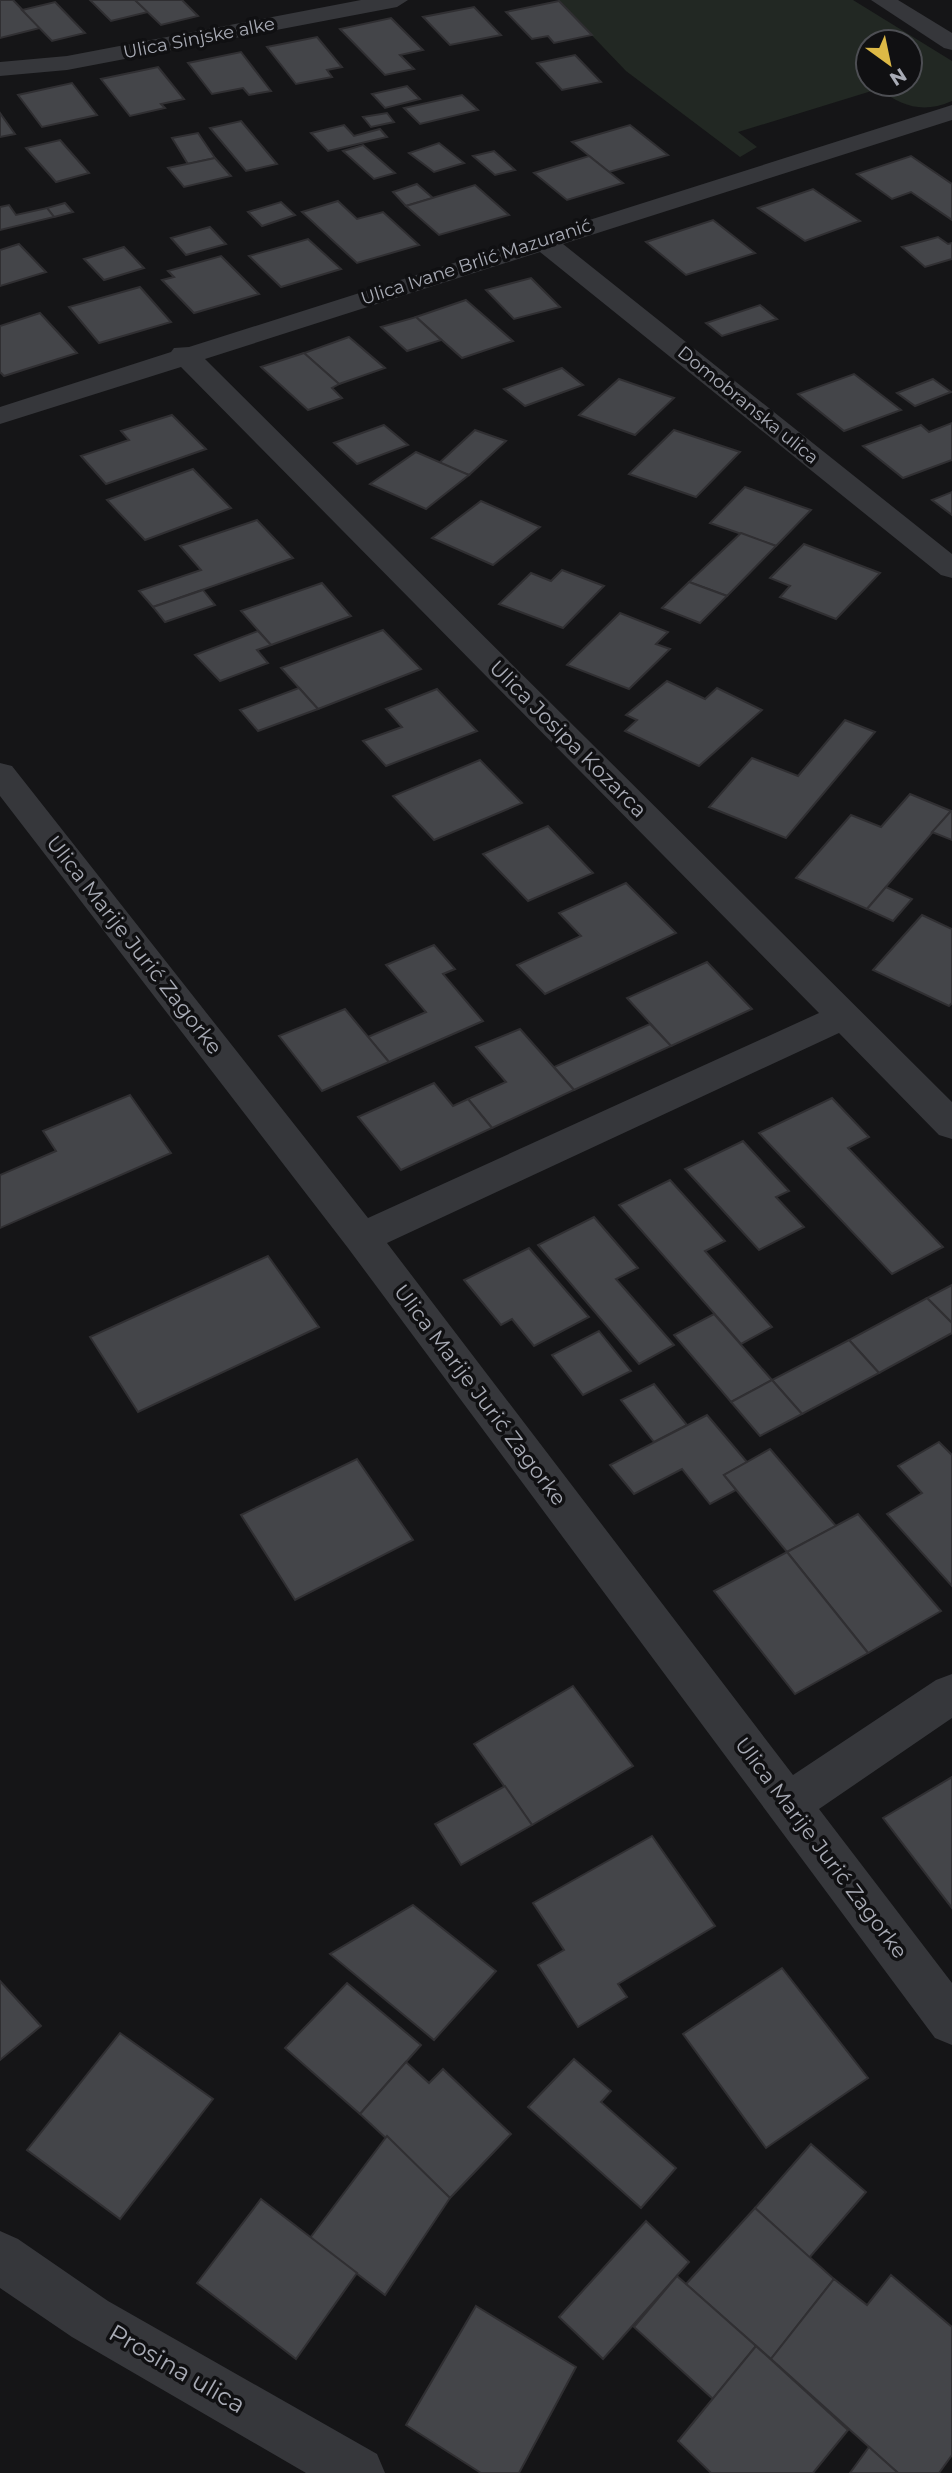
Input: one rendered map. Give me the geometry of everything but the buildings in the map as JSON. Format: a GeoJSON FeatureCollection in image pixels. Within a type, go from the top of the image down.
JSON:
{"type":"FeatureCollection","features":[{"type":"Feature","properties":{"kind":"street","name":"Ulica Sinjske alke"},"geometry":{"type":"LineString","coordinates":[[0,69],[66,63],[397,0]]}},
{"type":"Feature","properties":{"kind":"street"},"geometry":{"type":"LineString","coordinates":[[882,0],[952,43]]}},
{"type":"Feature","properties":{"kind":"street","name":"Ulica Ivane Brlić Mazuranić"},"geometry":{"type":"LineString","coordinates":[[0,416],[184,354],[952,112]]}},
{"type":"Feature","properties":{"kind":"street","name":"Domobranska ulica"},"geometry":{"type":"LineString","coordinates":[[543,241],[952,569]]}},
{"type":"Feature","properties":{"kind":"street","name":"Ulica Josipa Kozarca"},"geometry":{"type":"LineString","coordinates":[[184,354],[952,1125]]}},
{"type":"Feature","properties":{"kind":"street","name":"Ulica Marije Jurić Zagorke"},"geometry":{"type":"LineString","coordinates":[[0,774],[362,1238],[952,2022]]}},
{"type":"Feature","properties":{"kind":"street"},"geometry":{"type":"LineString","coordinates":[[362,1238],[844,1016]]}},
{"type":"Feature","properties":{"kind":"street"},"geometry":{"type":"LineString","coordinates":[[788,1804],[952,1694]]}},
{"type":"Feature","properties":{"kind":"street","name":"Prosina ulica"},"geometry":{"type":"LineString","coordinates":[[0,2257],[90,2319],[358,2473]]}},
{"type":"Feature","properties":{"kind":"shaded area"},"geometry":{"type":"Polygon","coordinates":[[[558,0],[853,0],[898,28],[854,28],[854,96],[738,132],[757,147],[740,157],[626,71],[558,0]]]}},
{"type":"Feature","properties":{"kind":"shaded area"},"geometry":{"type":"Polygon","coordinates":[[[924,44],[952,61],[952,101],[922,107],[893,98],[924,98],[924,44]]]}}]}
